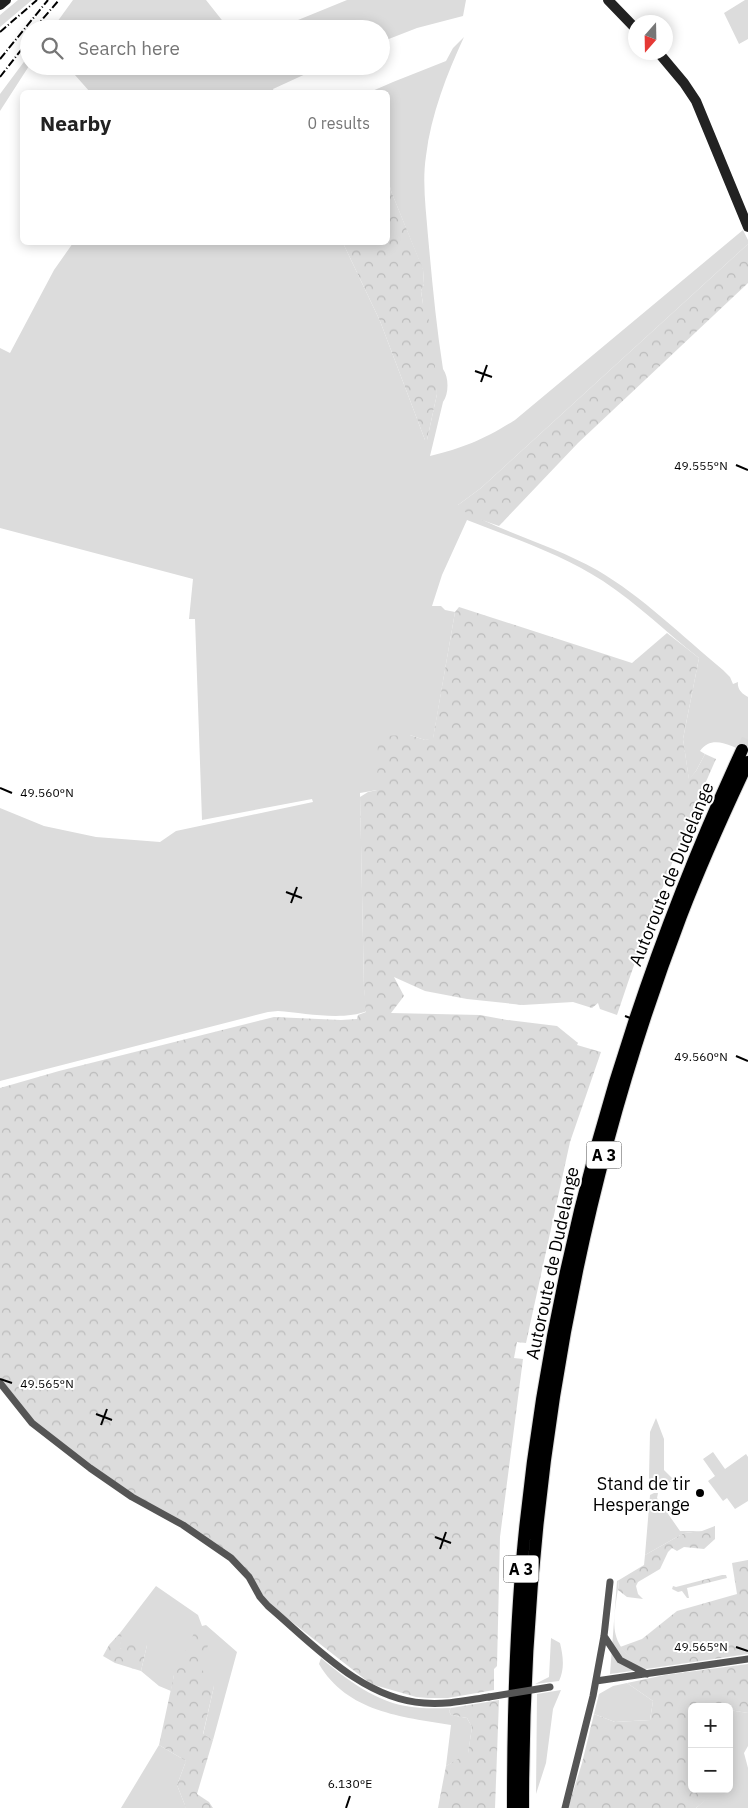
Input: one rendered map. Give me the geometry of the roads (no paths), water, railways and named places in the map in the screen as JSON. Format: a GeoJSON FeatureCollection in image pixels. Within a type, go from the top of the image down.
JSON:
{"type":"FeatureCollection","features":[{"type":"Feature","properties":{"kind":"highway","name":"Autoroute de Dudelange"},"geometry":{"type":"LineString","coordinates":[[513,1808],[516,1666],[527,1513],[547,1368],[574,1234],[589,1170],[650,972],[696,854],[742,750]]}},
{"type":"Feature","properties":{"kind":"highway","name":"Autoroute de Dudelange"},"geometry":{"type":"LineString","coordinates":[[523,1808],[524,1702],[535,1531],[549,1420],[569,1304],[605,1153],[637,1043],[681,917],[704,858],[748,762]]}},
{"type":"Feature","properties":{"kind":"main road"},"geometry":{"type":"LineString","coordinates":[[0,6],[6,0]]}},
{"type":"Feature","properties":{"kind":"main road"},"geometry":{"type":"LineString","coordinates":[[608,0],[628,21]]}},
{"type":"Feature","properties":{"kind":"main road"},"geometry":{"type":"LineString","coordinates":[[665,60],[684,82],[696,101],[748,227]]}},
{"type":"Feature","properties":{"kind":"street"},"geometry":{"type":"LineString","coordinates":[[0,1383],[32,1423],[76,1457],[132,1497],[183,1525],[231,1558],[249,1576],[260,1597],[268,1606],[355,1679],[396,1698],[424,1703],[447,1703],[550,1688]]}},
{"type":"Feature","properties":{"kind":"street"},"geometry":{"type":"LineString","coordinates":[[565,1808],[596,1681],[604,1636],[610,1582]]}},
{"type":"Feature","properties":{"kind":"street"},"geometry":{"type":"LineString","coordinates":[[604,1636],[620,1660],[647,1674]]}},
{"type":"Feature","properties":{"kind":"street"},"geometry":{"type":"LineString","coordinates":[[596,1681],[748,1660]]}},
{"type":"Feature","properties":{"kind":"tunnel"},"geometry":{"type":"LineString","coordinates":[[742,750],[748,738]]}},
{"type":"Feature","properties":{"kind":"railway"},"geometry":{"type":"LineString","coordinates":[[0,32],[37,0]]}},
{"type":"Feature","properties":{"kind":"railway"},"geometry":{"type":"LineString","coordinates":[[32,20],[48,0]]}},
{"type":"Feature","properties":{"kind":"railway"},"geometry":{"type":"LineString","coordinates":[[42,20],[59,0]]}},
{"type":"Feature","properties":{"kind":"railway"},"geometry":{"type":"LineString","coordinates":[[0,59],[20,34]]}},
{"type":"Feature","properties":{"kind":"railway"},"geometry":{"type":"LineString","coordinates":[[0,77],[20,51]]}},
{"type":"Feature","properties":{"kind":"place","name":"Stand de tir Hesperange"},"geometry":{"type":"Point","coordinates":[700,1493]}}]}
